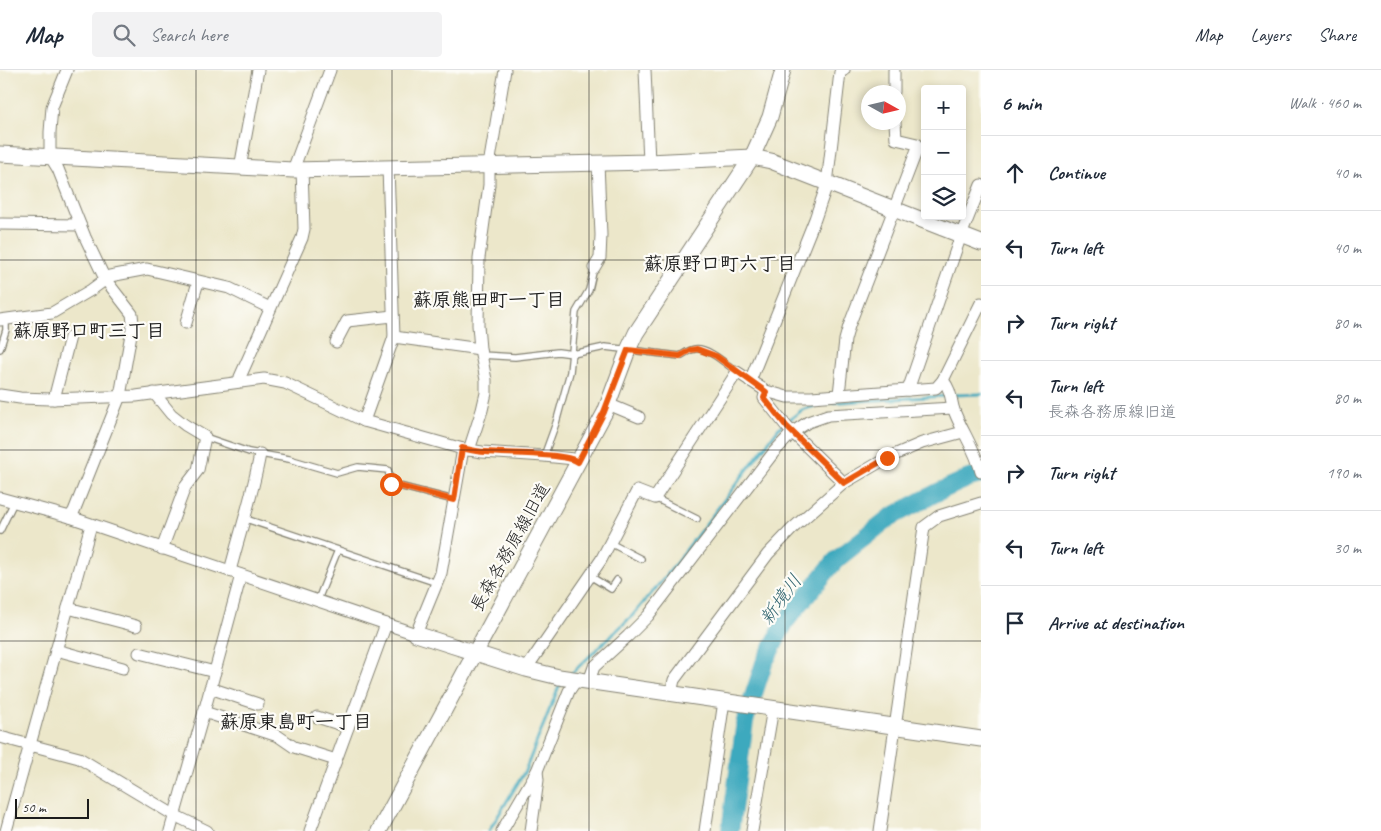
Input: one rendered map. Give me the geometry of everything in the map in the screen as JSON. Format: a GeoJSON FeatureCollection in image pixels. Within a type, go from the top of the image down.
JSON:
{"type":"FeatureCollection","features":[{"type":"Feature","properties":{"kind":"street"},"geometry":{"type":"LineString","coordinates":[[67,70],[52,107],[50,156],[58,169],[80,226],[105,279],[132,314],[133,323],[120,396],[70,518]]}},
{"type":"Feature","properties":{"kind":"street"},"geometry":{"type":"LineString","coordinates":[[240,168],[258,70]]}},
{"type":"Feature","properties":{"kind":"street"},"geometry":{"type":"LineString","coordinates":[[240,381],[240,377],[302,238],[304,229],[297,170],[330,70]]}},
{"type":"Feature","properties":{"kind":"street"},"geometry":{"type":"LineString","coordinates":[[416,634],[441,573],[454,500],[466,449],[482,410],[486,393],[486,380],[478,325],[480,258],[489,185],[489,165],[505,70]]}},
{"type":"Feature","properties":{"kind":"street"},"geometry":{"type":"LineString","coordinates":[[645,70],[648,162]]}},
{"type":"Feature","properties":{"kind":"street","name":"長森各務原線旧道"},"geometry":{"type":"LineString","coordinates":[[379,831],[608,404],[636,333],[752,157],[770,117],[783,70]]}},
{"type":"Feature","properties":{"kind":"street"},"geometry":{"type":"LineString","coordinates":[[750,381],[815,219],[827,184],[840,72],[844,70]]}},
{"type":"Feature","properties":{"kind":"street"},"geometry":{"type":"LineString","coordinates":[[894,70],[894,85]]}},
{"type":"Feature","properties":{"kind":"street"},"geometry":{"type":"LineString","coordinates":[[839,394],[845,340],[918,147],[917,144],[896,139],[895,130]]}},
{"type":"Feature","properties":{"kind":"street"},"geometry":{"type":"LineString","coordinates":[[0,154],[297,170],[648,162],[752,157],[771,161],[981,243]]}},
{"type":"Feature","properties":{"kind":"street"},"geometry":{"type":"LineString","coordinates":[[594,268],[600,258],[601,235],[598,163]]}},
{"type":"Feature","properties":{"kind":"street"},"geometry":{"type":"LineString","coordinates":[[364,420],[394,336],[388,168]]}},
{"type":"Feature","properties":{"kind":"street"},"geometry":{"type":"LineString","coordinates":[[908,390],[960,236],[981,185]]}},
{"type":"Feature","properties":{"kind":"street"},"geometry":{"type":"LineString","coordinates":[[0,224],[80,226]]}},
{"type":"Feature","properties":{"kind":"street"},"geometry":{"type":"LineString","coordinates":[[3,320],[52,313],[91,290],[110,276],[147,269],[228,288],[270,308]]}},
{"type":"Feature","properties":{"kind":"street"},"geometry":{"type":"LineString","coordinates":[[186,323],[198,282]]}},
{"type":"Feature","properties":{"kind":"street"},"geometry":{"type":"LineString","coordinates":[[980,466],[963,432],[947,385],[981,303]]}},
{"type":"Feature","properties":{"kind":"street"},"geometry":{"type":"LineString","coordinates":[[336,342],[347,321],[393,316]]}},
{"type":"Feature","properties":{"kind":"street"},"geometry":{"type":"LineString","coordinates":[[54,399],[70,336]]}},
{"type":"Feature","properties":{"kind":"street"},"geometry":{"type":"LineString","coordinates":[[394,336],[481,352]]}},
{"type":"Feature","properties":{"kind":"street"},"geometry":{"type":"LineString","coordinates":[[526,669],[590,576],[610,543],[637,491],[655,498],[736,372],[766,392],[787,396],[811,397],[936,388],[947,385]]}},
{"type":"Feature","properties":{"kind":"street"},"geometry":{"type":"LineString","coordinates":[[0,395],[20,398],[54,399],[136,396],[154,392],[264,379],[285,383],[364,420],[466,449],[482,452],[574,459],[578,462]]}},
{"type":"Feature","properties":{"kind":"street"},"geometry":{"type":"LineString","coordinates":[[154,392],[171,414],[204,437],[198,470],[185,487],[162,549]]}},
{"type":"Feature","properties":{"kind":"street"},"geometry":{"type":"LineString","coordinates":[[766,392],[764,398],[787,426],[844,483]]}},
{"type":"Feature","properties":{"kind":"street"},"geometry":{"type":"LineString","coordinates":[[608,404],[639,417]]}},
{"type":"Feature","properties":{"kind":"street"},"geometry":{"type":"LineString","coordinates":[[787,426],[808,422],[828,415],[953,406]]}},
{"type":"Feature","properties":{"kind":"street"},"geometry":{"type":"LineString","coordinates":[[502,831],[537,771],[569,691],[648,616],[774,452],[787,426]]}},
{"type":"Feature","properties":{"kind":"street"},"geometry":{"type":"LineString","coordinates":[[671,693],[674,680],[768,554],[793,528],[844,483],[887,458],[922,443],[963,432]]}},
{"type":"Feature","properties":{"kind":"street"},"geometry":{"type":"LineString","coordinates":[[170,831],[215,672],[244,518],[252,494],[260,454]]}},
{"type":"Feature","properties":{"kind":"street"},"geometry":{"type":"LineString","coordinates":[[0,498],[70,518],[317,602],[474,653],[559,678],[729,701],[981,739]]}},
{"type":"Feature","properties":{"kind":"street"},"geometry":{"type":"LineString","coordinates":[[880,831],[924,527],[939,516],[981,503]]}},
{"type":"Feature","properties":{"kind":"street"},"geometry":{"type":"LineString","coordinates":[[6,831],[91,525]]}},
{"type":"Feature","properties":{"kind":"street"},"geometry":{"type":"LineString","coordinates":[[68,608],[136,626]]}},
{"type":"Feature","properties":{"kind":"street"},"geometry":{"type":"LineString","coordinates":[[310,831],[386,624]]}},
{"type":"Feature","properties":{"kind":"street"},"geometry":{"type":"LineString","coordinates":[[56,650],[123,668]]}},
{"type":"Feature","properties":{"kind":"street"},"geometry":{"type":"LineString","coordinates":[[139,653],[215,672]]}},
{"type":"Feature","properties":{"kind":"street"},"geometry":{"type":"LineString","coordinates":[[210,688],[258,704]]}},
{"type":"Feature","properties":{"kind":"street"},"geometry":{"type":"LineString","coordinates":[[705,831],[729,701]]}},
{"type":"Feature","properties":{"kind":"street"},"geometry":{"type":"LineString","coordinates":[[752,831],[769,707]]}},
{"type":"Feature","properties":{"kind":"street"},"geometry":{"type":"LineString","coordinates":[[204,712],[278,736],[294,747],[336,760]]}},
{"type":"Feature","properties":{"kind":"street"},"geometry":{"type":"LineString","coordinates":[[317,717],[348,727]]}},
{"type":"Feature","properties":{"kind":"street"},"geometry":{"type":"LineString","coordinates":[[0,737],[79,758],[174,815],[207,831]]}},
{"type":"Feature","properties":{"kind":"street"},"geometry":{"type":"LineString","coordinates":[[531,831],[538,780],[537,771]]}},
{"type":"Feature","properties":{"kind":"lane"},"geometry":{"type":"LineString","coordinates":[[544,456],[570,372],[576,312],[589,290],[594,268]]}},
{"type":"Feature","properties":{"kind":"lane"},"geometry":{"type":"LineString","coordinates":[[0,349],[6,330],[3,320]]}},
{"type":"Feature","properties":{"kind":"lane"},"geometry":{"type":"LineString","coordinates":[[481,352],[515,357],[558,352],[572,354],[605,347],[680,356],[690,350],[697,349],[716,356],[736,372]]}},
{"type":"Feature","properties":{"kind":"lane"},"geometry":{"type":"LineString","coordinates":[[204,437],[249,452],[289,459],[337,473],[358,467],[388,470],[391,484],[454,500]]}},
{"type":"Feature","properties":{"kind":"lane"},"geometry":{"type":"LineString","coordinates":[[655,498],[698,519]]}},
{"type":"Feature","properties":{"kind":"lane"},"geometry":{"type":"LineString","coordinates":[[0,531],[14,502]]}},
{"type":"Feature","properties":{"kind":"lane"},"geometry":{"type":"LineString","coordinates":[[244,518],[437,583]]}},
{"type":"Feature","properties":{"kind":"lane"},"geometry":{"type":"LineString","coordinates":[[610,543],[641,559]]}},
{"type":"Feature","properties":{"kind":"lane"},"geometry":{"type":"LineString","coordinates":[[317,602],[338,550]]}},
{"type":"Feature","properties":{"kind":"lane"},"geometry":{"type":"LineString","coordinates":[[590,576],[611,589],[617,580]]}},
{"type":"Feature","properties":{"kind":"waterway"},"geometry":{"type":"LineString","coordinates":[[953,395],[981,394]]}},
{"type":"Feature","properties":{"kind":"waterway"},"geometry":{"type":"LineString","coordinates":[[571,674],[633,615],[667,575],[779,428],[802,410],[824,403],[947,396]]}},
{"type":"Feature","properties":{"kind":"waterway","name":"新境川"},"geometry":{"type":"LineString","coordinates":[[730,831],[745,721],[764,663],[786,621],[836,560],[889,518],[938,492],[969,478],[981,475]]}},
{"type":"Feature","properties":{"kind":"waterway"},"geometry":{"type":"LineString","coordinates":[[489,831],[525,771],[559,686],[563,682]]}},
{"type":"Feature","properties":{"kind":"district","name":"蘇原野口町六丁目"},"geometry":{"type":"Point","coordinates":[720,263]}},
{"type":"Feature","properties":{"kind":"district","name":"蘇原熊田町一丁目"},"geometry":{"type":"Point","coordinates":[489,299]}},
{"type":"Feature","properties":{"kind":"district","name":"蘇原野口町三丁目"},"geometry":{"type":"Point","coordinates":[89,330]}},
{"type":"Feature","properties":{"kind":"district","name":"蘇原東島町一丁目"},"geometry":{"type":"Point","coordinates":[296,721]}},
{"type":"Feature","properties":{"kind":"route"},"geometry":{"type":"LineString","coordinates":[[391,484],[454,500],[462,448],[482,452],[574,459],[578,462],[604,412],[628,350],[680,356],[690,350],[697,349],[716,356],[766,392],[764,398],[787,427],[844,483],[887,458]]}}]}
